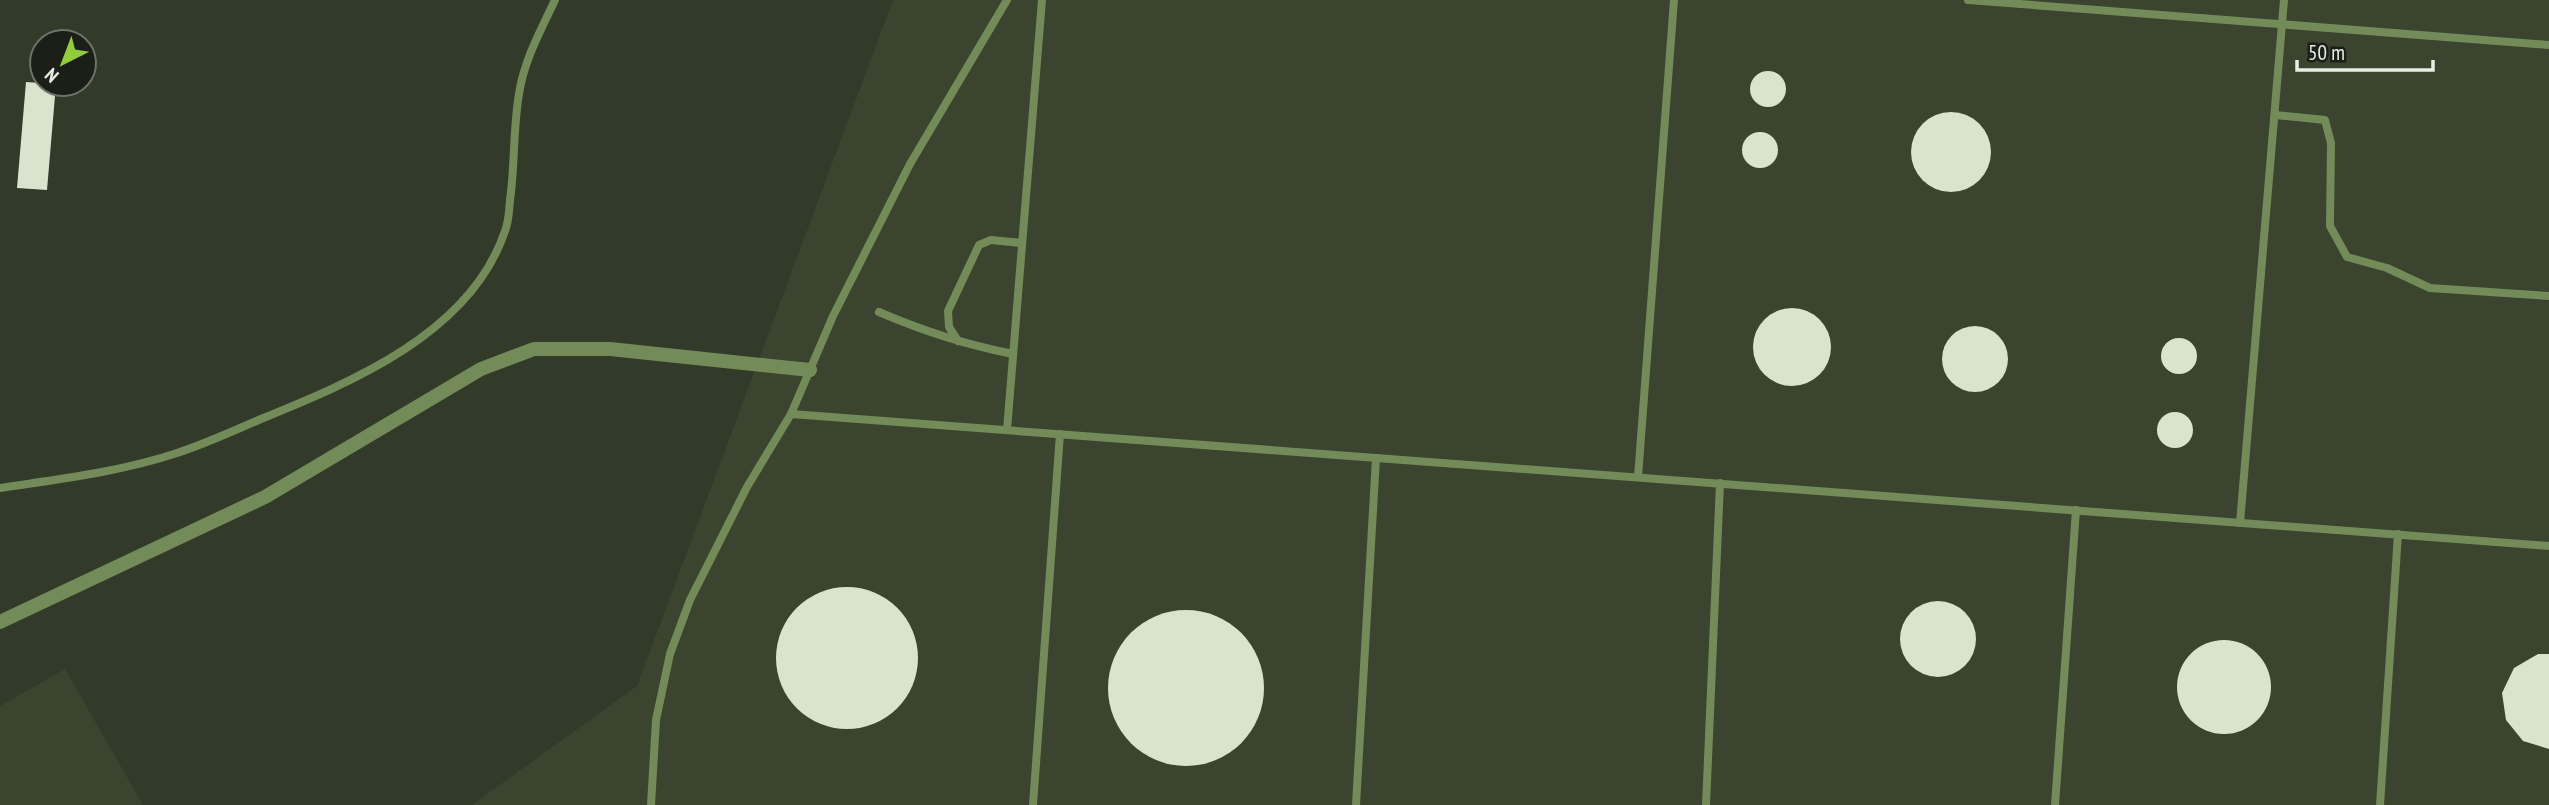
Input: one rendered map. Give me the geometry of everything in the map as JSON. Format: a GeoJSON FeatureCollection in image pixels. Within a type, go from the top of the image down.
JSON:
{"type":"FeatureCollection","features":[{"type":"Feature","properties":{"kind":"street"},"geometry":{"type":"LineString","coordinates":[[0,622],[265,497],[481,369],[534,349],[610,349],[810,370]]}},
{"type":"Feature","properties":{"kind":"lane"},"geometry":{"type":"LineString","coordinates":[[0,488],[98,474],[177,453],[338,388],[393,358],[433,328],[467,295],[493,264],[507,228],[519,94],[528,58],[555,0]]}},
{"type":"Feature","properties":{"kind":"lane"},"geometry":{"type":"LineString","coordinates":[[651,805],[656,720],[670,654],[690,600],[747,487],[791,414],[833,316],[910,164],[1007,0]]}},
{"type":"Feature","properties":{"kind":"lane"},"geometry":{"type":"LineString","coordinates":[[1007,430],[1042,0]]}},
{"type":"Feature","properties":{"kind":"lane"},"geometry":{"type":"LineString","coordinates":[[1638,477],[1674,0]]}},
{"type":"Feature","properties":{"kind":"lane"},"geometry":{"type":"LineString","coordinates":[[1968,0],[2549,46]]}},
{"type":"Feature","properties":{"kind":"lane"},"geometry":{"type":"LineString","coordinates":[[2241,523],[2284,0]]}},
{"type":"Feature","properties":{"kind":"lane"},"geometry":{"type":"LineString","coordinates":[[2275,115],[2325,120],[2331,143],[2330,226],[2347,257],[2387,268],[2430,288],[2549,296]]}},
{"type":"Feature","properties":{"kind":"lane"},"geometry":{"type":"LineString","coordinates":[[958,341],[949,327],[948,311],[979,245],[991,240],[1022,243]]}},
{"type":"Feature","properties":{"kind":"lane"},"geometry":{"type":"LineString","coordinates":[[879,312],[915,328],[1013,354]]}},
{"type":"Feature","properties":{"kind":"lane"},"geometry":{"type":"LineString","coordinates":[[791,414],[2549,546]]}},
{"type":"Feature","properties":{"kind":"lane"},"geometry":{"type":"LineString","coordinates":[[1033,805],[1060,434]]}},
{"type":"Feature","properties":{"kind":"lane"},"geometry":{"type":"LineString","coordinates":[[1356,805],[1376,458]]}},
{"type":"Feature","properties":{"kind":"lane"},"geometry":{"type":"LineString","coordinates":[[1706,805],[1720,483]]}},
{"type":"Feature","properties":{"kind":"lane"},"geometry":{"type":"LineString","coordinates":[[2055,805],[2076,510]]}},
{"type":"Feature","properties":{"kind":"lane"},"geometry":{"type":"LineString","coordinates":[[2380,805],[2398,534]]}},
{"type":"Feature","properties":{"kind":"shaded area"},"geometry":{"type":"Polygon","coordinates":[[[893,0],[2549,0],[2549,805],[472,805],[637,686],[893,0]]]}},
{"type":"Feature","properties":{"kind":"shaded area"},"geometry":{"type":"Polygon","coordinates":[[[65,669],[143,805],[0,805],[0,706],[65,669]]]}},
{"type":"Feature","properties":{"kind":"building"},"geometry":{"type":"Polygon","coordinates":[[[1768,71],[1781,76],[1786,89],[1781,102],[1768,107],[1755,102],[1750,89],[1755,76],[1768,71]]]}},
{"type":"Feature","properties":{"kind":"building"},"geometry":{"type":"Polygon","coordinates":[[[28,82],[28,98],[55,98],[47,190],[17,188],[28,82]]]}},
{"type":"Feature","properties":{"kind":"building"},"geometry":{"type":"Polygon","coordinates":[[[1951,112],[1966,115],[1979,124],[1988,137],[1991,152],[1988,167],[1979,180],[1966,189],[1951,192],[1936,189],[1923,180],[1914,167],[1911,152],[1914,137],[1923,124],[1936,115],[1951,112]]]}},
{"type":"Feature","properties":{"kind":"building"},"geometry":{"type":"Polygon","coordinates":[[[1760,132],[1772,138],[1778,150],[1772,162],[1760,168],[1748,162],[1742,150],[1748,138],[1760,132]]]}},
{"type":"Feature","properties":{"kind":"building"},"geometry":{"type":"Polygon","coordinates":[[[1784,308],[1800,308],[1814,314],[1825,325],[1831,339],[1831,355],[1825,369],[1814,380],[1800,386],[1784,386],[1770,380],[1759,369],[1753,355],[1753,339],[1759,325],[1770,314],[1784,308]]]}},
{"type":"Feature","properties":{"kind":"building"},"geometry":{"type":"Polygon","coordinates":[[[1975,326],[1998,336],[2008,359],[1998,382],[1975,392],[1952,382],[1942,359],[1952,336],[1975,326]]]}},
{"type":"Feature","properties":{"kind":"building"},"geometry":{"type":"Polygon","coordinates":[[[2179,338],[2191,344],[2197,356],[2191,368],[2179,374],[2167,368],[2161,356],[2167,344],[2179,338]]]}},
{"type":"Feature","properties":{"kind":"building"},"geometry":{"type":"Polygon","coordinates":[[[2175,412],[2188,417],[2193,430],[2188,443],[2175,448],[2162,443],[2157,430],[2162,417],[2175,412]]]}},
{"type":"Feature","properties":{"kind":"building"},"geometry":{"type":"Polygon","coordinates":[[[847,587],[874,592],[897,608],[913,631],[918,658],[913,685],[897,708],[874,724],[847,729],[820,724],[797,708],[781,685],[776,658],[781,631],[797,608],[820,592],[847,587]]]}},
{"type":"Feature","properties":{"kind":"building"},"geometry":{"type":"Polygon","coordinates":[[[1946,601],[1959,607],[1970,618],[1976,631],[1974,654],[1959,671],[1946,677],[1930,677],[1917,671],[1902,654],[1900,631],[1906,618],[1923,603],[1946,601]]]}},
{"type":"Feature","properties":{"kind":"building"},"geometry":{"type":"Polygon","coordinates":[[[1186,610],[1216,616],[1241,633],[1258,658],[1264,688],[1258,718],[1241,743],[1216,760],[1186,766],[1156,760],[1131,743],[1114,718],[1108,688],[1114,658],[1131,633],[1156,616],[1186,610]]]}},
{"type":"Feature","properties":{"kind":"building"},"geometry":{"type":"Polygon","coordinates":[[[2224,640],[2242,643],[2258,653],[2268,669],[2271,687],[2268,705],[2258,721],[2242,731],[2224,734],[2206,731],[2190,721],[2180,705],[2177,687],[2180,669],[2190,653],[2206,643],[2224,640]]]}},
{"type":"Feature","properties":{"kind":"building"},"geometry":{"type":"Polygon","coordinates":[[[2538,654],[2549,654],[2549,749],[2523,741],[2506,720],[2502,693],[2514,668],[2538,654]]]}}]}
